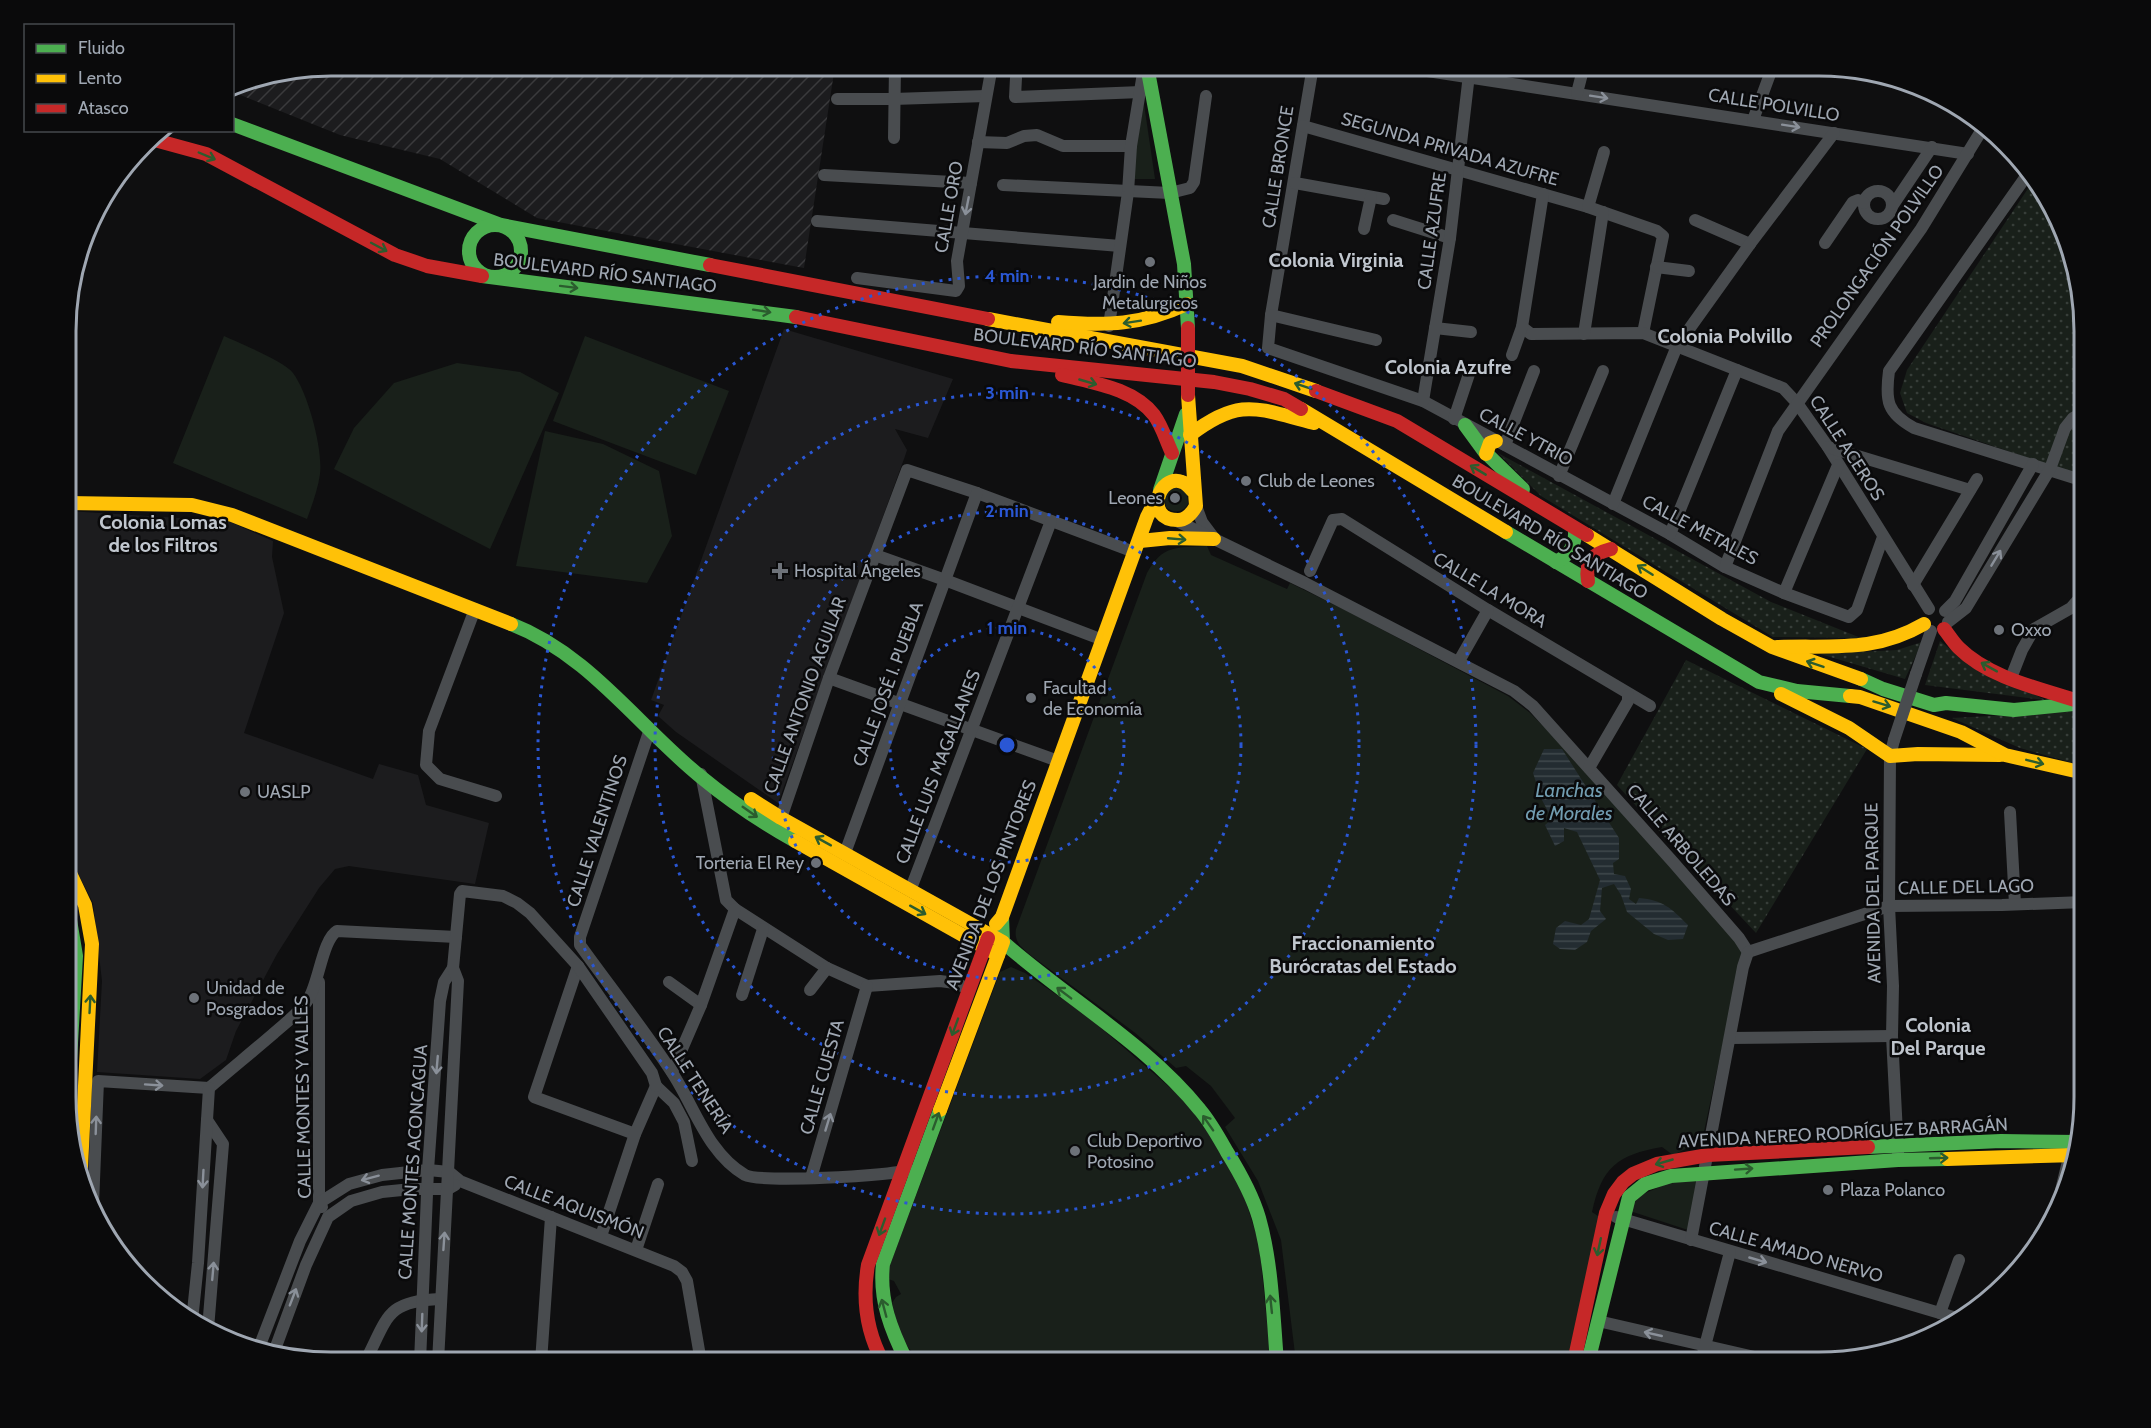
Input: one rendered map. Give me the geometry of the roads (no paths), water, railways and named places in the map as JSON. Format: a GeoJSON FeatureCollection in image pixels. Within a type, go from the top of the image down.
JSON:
{"type":"FeatureCollection","features":[{"type":"Feature","properties":{"kind":"main road"},"geometry":{"type":"LineString","coordinates":[[1137,545],[1174,520],[1187,518],[1196,506],[1188,411],[1185,264],[1148,76]]}},
{"type":"Feature","properties":{"kind":"main road","name":"BOULEVARD RÍO SANTIAGO"},"geometry":{"type":"LineString","coordinates":[[234,125],[501,225],[1242,366],[1312,389],[1396,422],[1611,549],[1722,619],[1772,647],[1798,658],[1934,705],[1946,703],[2014,710],[2074,704]]}},
{"type":"Feature","properties":{"kind":"main road","name":"BOULEVARD RÍO SANTIAGO"},"geometry":{"type":"LineString","coordinates":[[161,142],[206,154],[395,255],[427,266],[491,278],[744,309],[808,319],[1011,361],[1214,382],[1284,399],[1587,582],[1759,682],[1825,695],[1883,718],[1987,747],[2005,755],[2074,771]]}},
{"type":"Feature","properties":{"kind":"main road"},"geometry":{"type":"LineString","coordinates":[[487,225],[501,225],[517,234],[521,251],[513,271],[491,278],[477,270],[470,260],[470,244],[478,231],[487,225]]}},
{"type":"Feature","properties":{"kind":"main road"},"geometry":{"type":"LineString","coordinates":[[1011,323],[1056,322],[1109,326],[1150,320],[1187,304]]}},
{"type":"Feature","properties":{"kind":"main road"},"geometry":{"type":"LineString","coordinates":[[1011,361],[1096,384],[1138,401],[1152,413],[1163,429],[1172,453]]}},
{"type":"Feature","properties":{"kind":"main road"},"geometry":{"type":"LineString","coordinates":[[1190,435],[1219,414],[1241,408],[1252,408],[1331,426]]}},
{"type":"Feature","properties":{"kind":"main road","name":"AVENIDA DE LOS PINTORES"},"geometry":{"type":"LineString","coordinates":[[879,1352],[866,1314],[864,1284],[868,1265],[990,933],[1002,917],[1147,517],[1158,494],[1188,411]]}},
{"type":"Feature","properties":{"kind":"main road"},"geometry":{"type":"LineString","coordinates":[[1459,422],[1486,454],[1549,513]]}},
{"type":"Feature","properties":{"kind":"main road"},"geometry":{"type":"LineString","coordinates":[[1486,454],[1491,443],[1501,443]]}},
{"type":"Feature","properties":{"kind":"main road"},"geometry":{"type":"LineString","coordinates":[[1174,520],[1162,514],[1157,505],[1158,494],[1168,483],[1180,481],[1193,491]]}},
{"type":"Feature","properties":{"kind":"main road"},"geometry":{"type":"LineString","coordinates":[[76,503],[192,505],[232,515],[530,631],[576,660],[687,763],[779,825],[998,955],[1032,969]]}},
{"type":"Feature","properties":{"kind":"main road"},"geometry":{"type":"LineString","coordinates":[[1556,562],[1566,558],[1576,539],[1575,529]]}},
{"type":"Feature","properties":{"kind":"main road"},"geometry":{"type":"LineString","coordinates":[[1137,545],[1170,538],[1214,539]]}},
{"type":"Feature","properties":{"kind":"main road"},"geometry":{"type":"LineString","coordinates":[[1587,582],[1588,560],[1596,553],[1611,549]]}},
{"type":"Feature","properties":{"kind":"main road"},"geometry":{"type":"LineString","coordinates":[[1772,647],[1879,645],[1938,624],[1960,648],[1994,670],[2074,700]]}},
{"type":"Feature","properties":{"kind":"main road"},"geometry":{"type":"LineString","coordinates":[[1759,682],[1849,728],[1890,756],[2005,755]]}},
{"type":"Feature","properties":{"kind":"main road"},"geometry":{"type":"LineString","coordinates":[[779,825],[845,853],[910,891],[990,933],[1032,969],[1123,1038],[1196,1104],[1247,1184],[1261,1227],[1276,1352]]}},
{"type":"Feature","properties":{"kind":"main road"},"geometry":{"type":"LineString","coordinates":[[76,885],[85,904],[92,945],[82,1149]]}},
{"type":"Feature","properties":{"kind":"main road"},"geometry":{"type":"LineString","coordinates":[[1002,917],[1003,942]]}},
{"type":"Feature","properties":{"kind":"main road","name":"AVENIDA DE LOS PINTORES"},"geometry":{"type":"LineString","coordinates":[[902,1352],[888,1325],[881,1297],[880,1280],[883,1264],[1003,942]]}},
{"type":"Feature","properties":{"kind":"main road"},"geometry":{"type":"LineString","coordinates":[[2017,1156],[2019,1141]]}},
{"type":"Feature","properties":{"kind":"main road","name":"AVENIDA NEREO RODRÍGUEZ BARRAGÁN"},"geometry":{"type":"LineString","coordinates":[[1590,1352],[1629,1197],[1645,1184],[1671,1176],[2019,1141],[2069,1148]]}},
{"type":"Feature","properties":{"kind":"main road","name":"AVENIDA NEREO RODRÍGUEZ BARRAGÁN"},"geometry":{"type":"LineString","coordinates":[[1576,1352],[1606,1213],[1615,1191],[1635,1171],[1676,1159],[1708,1155],[1898,1153],[2017,1156],[2069,1150]]}},
{"type":"Feature","properties":{"kind":"main road"},"geometry":{"type":"LineString","coordinates":[[889,1352],[898,1344]]}},
{"type":"Feature","properties":{"kind":"street"},"geometry":{"type":"LineString","coordinates":[[894,76],[894,138]]}},
{"type":"Feature","properties":{"kind":"street","name":"CALLE ORO"},"geometry":{"type":"LineString","coordinates":[[857,278],[956,291],[959,286],[957,261],[961,233],[990,76]]}},
{"type":"Feature","properties":{"kind":"street"},"geometry":{"type":"LineString","coordinates":[[1109,326],[1128,192],[1131,146],[1144,76]]}},
{"type":"Feature","properties":{"kind":"street","name":"CALLE BRONCE"},"geometry":{"type":"LineString","coordinates":[[1267,345],[1311,76]]}},
{"type":"Feature","properties":{"kind":"street","name":"CALLE AZUFRE"},"geometry":{"type":"LineString","coordinates":[[1423,401],[1450,238],[1468,76]]}},
{"type":"Feature","properties":{"kind":"street","name":"CALLE POLVILLO"},"geometry":{"type":"LineString","coordinates":[[1494,76],[1577,93],[1968,154]]}},
{"type":"Feature","properties":{"kind":"street"},"geometry":{"type":"LineString","coordinates":[[1577,93],[1581,76]]}},
{"type":"Feature","properties":{"kind":"street"},"geometry":{"type":"LineString","coordinates":[[1753,120],[1769,76]]}},
{"type":"Feature","properties":{"kind":"street"},"geometry":{"type":"LineString","coordinates":[[1016,78],[1015,97],[1141,92]]}},
{"type":"Feature","properties":{"kind":"street"},"geometry":{"type":"LineString","coordinates":[[837,99],[986,96]]}},
{"type":"Feature","properties":{"kind":"street"},"geometry":{"type":"LineString","coordinates":[[1003,185],[1170,193],[1190,188],[1194,182],[1206,96]]}},
{"type":"Feature","properties":{"kind":"street","name":"SEGUNDA PRIVADA AZUFRE"},"geometry":{"type":"LineString","coordinates":[[1303,126],[1588,207],[1657,231],[1663,236],[1656,267]]}},
{"type":"Feature","properties":{"kind":"street","name":"CALLE METALES"},"geometry":{"type":"LineString","coordinates":[[1834,133],[1677,346],[1613,504],[1725,567],[1784,593],[1850,617],[1857,610],[1883,537]]}},
{"type":"Feature","properties":{"kind":"street","name":"PROLONGACIÓN POLVILLO"},"geometry":{"type":"LineString","coordinates":[[1725,567],[1778,430],[1921,229],[1980,133]]}},
{"type":"Feature","properties":{"kind":"street"},"geometry":{"type":"LineString","coordinates":[[978,142],[1007,143],[1024,136],[1037,135],[1063,146],[1131,146]]}},
{"type":"Feature","properties":{"kind":"street"},"geometry":{"type":"LineString","coordinates":[[1825,243],[1853,202],[1858,200],[1864,203],[1868,215],[1877,219],[1886,217],[1932,147]]}},
{"type":"Feature","properties":{"kind":"street"},"geometry":{"type":"LineString","coordinates":[[1588,207],[1604,152]]}},
{"type":"Feature","properties":{"kind":"street"},"geometry":{"type":"LineString","coordinates":[[824,175],[971,183]]}},
{"type":"Feature","properties":{"kind":"street"},"geometry":{"type":"LineString","coordinates":[[2024,179],[1889,371],[1886,388],[1888,405],[1899,420],[1914,428],[2074,477]]}},
{"type":"Feature","properties":{"kind":"street"},"geometry":{"type":"LineString","coordinates":[[1295,183],[1384,199]]}},
{"type":"Feature","properties":{"kind":"street"},"geometry":{"type":"LineString","coordinates":[[1864,203],[1869,195],[1881,191],[1889,196],[1893,205]]}},
{"type":"Feature","properties":{"kind":"street"},"geometry":{"type":"LineString","coordinates":[[1512,355],[1522,327],[1543,194]]}},
{"type":"Feature","properties":{"kind":"street"},"geometry":{"type":"LineString","coordinates":[[1364,229],[1371,197]]}},
{"type":"Feature","properties":{"kind":"street"},"geometry":{"type":"LineString","coordinates":[[1584,334],[1603,212]]}},
{"type":"Feature","properties":{"kind":"street"},"geometry":{"type":"LineString","coordinates":[[1393,220],[1450,238]]}},
{"type":"Feature","properties":{"kind":"street"},"geometry":{"type":"LineString","coordinates":[[1695,220],[1750,244]]}},
{"type":"Feature","properties":{"kind":"street"},"geometry":{"type":"LineString","coordinates":[[817,221],[1119,246]]}},
{"type":"Feature","properties":{"kind":"street"},"geometry":{"type":"LineString","coordinates":[[1643,333],[1656,267],[1689,271]]}},
{"type":"Feature","properties":{"kind":"street"},"geometry":{"type":"LineString","coordinates":[[1272,315],[1376,340]]}},
{"type":"Feature","properties":{"kind":"street","name":"CALLE ACEROS"},"geometry":{"type":"LineString","coordinates":[[1522,327],[1531,334],[1643,333],[1783,388],[1797,403],[1827,447],[1929,609]]}},
{"type":"Feature","properties":{"kind":"street"},"geometry":{"type":"LineString","coordinates":[[1435,328],[1471,332]]}},
{"type":"Feature","properties":{"kind":"street","name":"CALLE YTRIO"},"geometry":{"type":"LineString","coordinates":[[1267,345],[1271,349],[1423,401],[1613,504]]}},
{"type":"Feature","properties":{"kind":"street"},"geometry":{"type":"LineString","coordinates":[[1459,422],[1471,368]]}},
{"type":"Feature","properties":{"kind":"street"},"geometry":{"type":"LineString","coordinates":[[1670,534],[1737,370]]}},
{"type":"Feature","properties":{"kind":"street"},"geometry":{"type":"LineString","coordinates":[[1501,443],[1534,371]]}},
{"type":"Feature","properties":{"kind":"street"},"geometry":{"type":"LineString","coordinates":[[1559,476],[1603,371]]}},
{"type":"Feature","properties":{"kind":"street"},"geometry":{"type":"LineString","coordinates":[[1938,624],[1966,608],[2050,469],[2064,428],[2074,417]]}},
{"type":"Feature","properties":{"kind":"street"},"geometry":{"type":"LineString","coordinates":[[1827,447],[1970,490]]}},
{"type":"Feature","properties":{"kind":"street"},"geometry":{"type":"LineString","coordinates":[[1938,624],[1955,601],[2033,464]]}},
{"type":"Feature","properties":{"kind":"street"},"geometry":{"type":"LineString","coordinates":[[1784,593],[1838,465]]}},
{"type":"Feature","properties":{"kind":"street","name":"CALLE ANTONIO AGUILAR"},"geometry":{"type":"LineString","coordinates":[[779,825],[829,678],[907,470],[977,493]]}},
{"type":"Feature","properties":{"kind":"street"},"geometry":{"type":"LineString","coordinates":[[1913,585],[1977,479]]}},
{"type":"Feature","properties":{"kind":"street"},"geometry":{"type":"LineString","coordinates":[[977,493],[1051,521],[1137,545]]}},
{"type":"Feature","properties":{"kind":"street","name":"CALLE JOSÉ I. PUEBLA"},"geometry":{"type":"LineString","coordinates":[[845,853],[977,493]]}},
{"type":"Feature","properties":{"kind":"street"},"geometry":{"type":"LineString","coordinates":[[1196,506],[1202,522],[1214,539]]}},
{"type":"Feature","properties":{"kind":"street","name":"CALLE LA MORA"},"geometry":{"type":"LineString","coordinates":[[1310,571],[1333,520],[1342,519],[1488,610],[1650,706]]}},
{"type":"Feature","properties":{"kind":"street","name":"CALLE ARBOLEDAS"},"geometry":{"type":"LineString","coordinates":[[1174,520],[1305,583],[1514,691],[1533,706],[1589,768],[1739,938],[1748,952]]}},
{"type":"Feature","properties":{"kind":"street","name":"CALLE LUIS MAGALLANES"},"geometry":{"type":"LineString","coordinates":[[910,891],[1051,521]]}},
{"type":"Feature","properties":{"kind":"street"},"geometry":{"type":"LineString","coordinates":[[1997,527],[2010,535]]}},
{"type":"Feature","properties":{"kind":"street"},"geometry":{"type":"LineString","coordinates":[[875,555],[1103,640]]}},
{"type":"Feature","properties":{"kind":"street"},"geometry":{"type":"LineString","coordinates":[[2011,678],[2022,650],[2034,629],[2074,605]]}},
{"type":"Feature","properties":{"kind":"street"},"geometry":{"type":"LineString","coordinates":[[475,609],[429,731],[426,765],[440,779],[496,796]]}},
{"type":"Feature","properties":{"kind":"street","name":"AVENIDA DEL PARQUE"},"geometry":{"type":"LineString","coordinates":[[1898,1153],[1889,906],[1890,756],[1916,674],[1938,624],[1924,616],[1929,609]]}},
{"type":"Feature","properties":{"kind":"street"},"geometry":{"type":"LineString","coordinates":[[1459,661],[1488,610]]}},
{"type":"Feature","properties":{"kind":"street"},"geometry":{"type":"LineString","coordinates":[[829,678],[1058,761]]}},
{"type":"Feature","properties":{"kind":"street"},"geometry":{"type":"LineString","coordinates":[[1589,768],[1629,701],[1629,695]]}},
{"type":"Feature","properties":{"kind":"street","name":"CALLE VALENTINOS"},"geometry":{"type":"LineString","coordinates":[[580,945],[580,937],[650,729]]}},
{"type":"Feature","properties":{"kind":"street"},"geometry":{"type":"LineString","coordinates":[[702,772],[726,900],[735,909],[827,968],[867,986],[940,981],[955,983],[969,989]]}},
{"type":"Feature","properties":{"kind":"street"},"geometry":{"type":"LineString","coordinates":[[2010,812],[2015,904]]}},
{"type":"Feature","properties":{"kind":"street","name":"CALLE MONTES ACONCAGUA"},"geometry":{"type":"LineString","coordinates":[[438,1352],[458,981],[453,968],[460,894],[462,891],[503,896],[517,903],[530,913],[578,966]]}},
{"type":"Feature","properties":{"kind":"street","name":"CALLE DEL LAGO"},"geometry":{"type":"LineString","coordinates":[[1748,952],[1889,906],[2074,902]]}},
{"type":"Feature","properties":{"kind":"street"},"geometry":{"type":"LineString","coordinates":[[672,1072],[701,1005],[735,909]]}},
{"type":"Feature","properties":{"kind":"street"},"geometry":{"type":"LineString","coordinates":[[742,994],[763,929]]}},
{"type":"Feature","properties":{"kind":"street"},"geometry":{"type":"LineString","coordinates":[[94,1188],[98,1081],[209,1088],[294,1015],[309,998],[319,974],[328,940],[331,934],[337,931],[456,937]]}},
{"type":"Feature","properties":{"kind":"street","name":"CALLE TENERÍA"},"geometry":{"type":"LineString","coordinates":[[580,945],[672,1072],[711,1142],[734,1168],[754,1178],[811,1178],[918,1172]]}},
{"type":"Feature","properties":{"kind":"street"},"geometry":{"type":"LineString","coordinates":[[1691,1240],[1706,1172],[1743,967],[1748,952]]}},
{"type":"Feature","properties":{"kind":"street"},"geometry":{"type":"LineString","coordinates":[[578,966],[652,1073],[656,1086],[674,1103],[684,1122],[692,1161]]}},
{"type":"Feature","properties":{"kind":"street"},"geometry":{"type":"LineString","coordinates":[[578,966],[534,1098],[635,1134]]}},
{"type":"Feature","properties":{"kind":"street","name":"CALLE MONTES ACONCAGUA"},"geometry":{"type":"LineString","coordinates":[[420,1352],[428,1170],[439,1042],[440,1001],[444,982],[453,968]]}},
{"type":"Feature","properties":{"kind":"street"},"geometry":{"type":"LineString","coordinates":[[810,990],[827,968]]}},
{"type":"Feature","properties":{"kind":"street","name":"CALLE MONTES Y VALLES"},"geometry":{"type":"LineString","coordinates":[[319,974],[320,1203],[328,1217]]}},
{"type":"Feature","properties":{"kind":"street"},"geometry":{"type":"LineString","coordinates":[[669,982],[701,1005]]}},
{"type":"Feature","properties":{"kind":"street","name":"CALLE CUESTA"},"geometry":{"type":"LineString","coordinates":[[811,1178],[867,986]]}},
{"type":"Feature","properties":{"kind":"street"},"geometry":{"type":"LineString","coordinates":[[1730,1038],[1892,1036]]}},
{"type":"Feature","properties":{"kind":"street"},"geometry":{"type":"LineString","coordinates":[[439,1042],[455,1043]]}},
{"type":"Feature","properties":{"kind":"street"},"geometry":{"type":"LineString","coordinates":[[601,1236],[635,1134],[656,1086]]}},
{"type":"Feature","properties":{"kind":"street"},"geometry":{"type":"LineString","coordinates":[[193,1311],[209,1088]]}},
{"type":"Feature","properties":{"kind":"street"},"geometry":{"type":"LineString","coordinates":[[207,1120],[223,1144],[209,1320]]}},
{"type":"Feature","properties":{"kind":"street"},"geometry":{"type":"LineString","coordinates":[[261,1342],[300,1241],[320,1203],[349,1184],[361,1180],[382,1175],[428,1170],[449,1172]]}},
{"type":"Feature","properties":{"kind":"street","name":"CALLE AQUISMÓN"},"geometry":{"type":"LineString","coordinates":[[449,1172],[460,1181],[674,1266],[682,1272],[687,1281],[699,1352]]}},
{"type":"Feature","properties":{"kind":"street"},"geometry":{"type":"LineString","coordinates":[[277,1346],[306,1264],[328,1217],[351,1201],[382,1192],[448,1189],[460,1181]]}},
{"type":"Feature","properties":{"kind":"street"},"geometry":{"type":"LineString","coordinates":[[636,1250],[658,1184]]}},
{"type":"Feature","properties":{"kind":"street","name":"CALLE AMADO NERVO"},"geometry":{"type":"LineString","coordinates":[[1606,1213],[1949,1316]]}},
{"type":"Feature","properties":{"kind":"street"},"geometry":{"type":"LineString","coordinates":[[543,1352],[551,1217]]}},
{"type":"Feature","properties":{"kind":"street"},"geometry":{"type":"LineString","coordinates":[[1703,1352],[1730,1252]]}},
{"type":"Feature","properties":{"kind":"street"},"geometry":{"type":"LineString","coordinates":[[1940,1313],[1959,1260]]}},
{"type":"Feature","properties":{"kind":"street"},"geometry":{"type":"LineString","coordinates":[[370,1352],[391,1313],[404,1304],[440,1299]]}},
{"type":"Feature","properties":{"kind":"street"},"geometry":{"type":"LineString","coordinates":[[1598,1321],[1731,1352]]}},
{"type":"Feature","properties":{"kind":"water","name":"Lanchas de Morales"},"geometry":{"type":"Polygon","coordinates":[[[1544,749],[1562,749],[1619,838],[1619,859],[1613,863],[1614,874],[1625,876],[1631,889],[1629,899],[1636,904],[1639,898],[1654,901],[1671,910],[1688,925],[1683,939],[1668,940],[1654,934],[1627,912],[1614,884],[1602,888],[1600,911],[1606,919],[1591,931],[1587,942],[1575,950],[1560,949],[1553,944],[1556,928],[1565,921],[1581,925],[1589,919],[1600,880],[1577,832],[1564,828],[1564,841],[1555,846],[1545,825],[1552,819],[1542,800],[1533,773],[1544,749]]]}},
{"type":"Feature","properties":{"kind":"place","name":"Jardin de Niños Metalurgicos"},"geometry":{"type":"Point","coordinates":[1150,262]}},
{"type":"Feature","properties":{"kind":"place","name":"Club de Leones"},"geometry":{"type":"Point","coordinates":[1246,481]}},
{"type":"Feature","properties":{"kind":"place","name":"Leones"},"geometry":{"type":"Point","coordinates":[1175,498]}},
{"type":"Feature","properties":{"kind":"place","name":"Hospital Ángeles"},"geometry":{"type":"Point","coordinates":[780,571]}},
{"type":"Feature","properties":{"kind":"place","name":"Oxxo"},"geometry":{"type":"Point","coordinates":[1999,630]}},
{"type":"Feature","properties":{"kind":"place","name":"Facultad de Economía"},"geometry":{"type":"Point","coordinates":[1031,698]}},
{"type":"Feature","properties":{"kind":"place","name":"UASLP"},"geometry":{"type":"Point","coordinates":[245,792]}},
{"type":"Feature","properties":{"kind":"place","name":"Torteria El Rey"},"geometry":{"type":"Point","coordinates":[816,863]}},
{"type":"Feature","properties":{"kind":"place","name":"Unidad de Posgrados"},"geometry":{"type":"Point","coordinates":[194,998]}},
{"type":"Feature","properties":{"kind":"place","name":"Club Deportivo Potosino"},"geometry":{"type":"Point","coordinates":[1075,1151]}},
{"type":"Feature","properties":{"kind":"place","name":"Plaza Polanco"},"geometry":{"type":"Point","coordinates":[1828,1190]}},
{"type":"Feature","properties":{"kind":"district","name":"Colonia Virginia"},"geometry":{"type":"Point","coordinates":[1336,260]}},
{"type":"Feature","properties":{"kind":"district","name":"Colonia Polvillo"},"geometry":{"type":"Point","coordinates":[1725,336]}},
{"type":"Feature","properties":{"kind":"district","name":"Colonia Azufre"},"geometry":{"type":"Point","coordinates":[1448,367]}},
{"type":"Feature","properties":{"kind":"district","name":"Colonia Lomas de los Filtros"},"geometry":{"type":"Point","coordinates":[163,534]}},
{"type":"Feature","properties":{"kind":"district","name":"Fraccionamiento Burócratas del Estado"},"geometry":{"type":"Point","coordinates":[1363,954]}},
{"type":"Feature","properties":{"kind":"district","name":"Colonia Del Parque"},"geometry":{"type":"Point","coordinates":[1938,1036]}}]}
